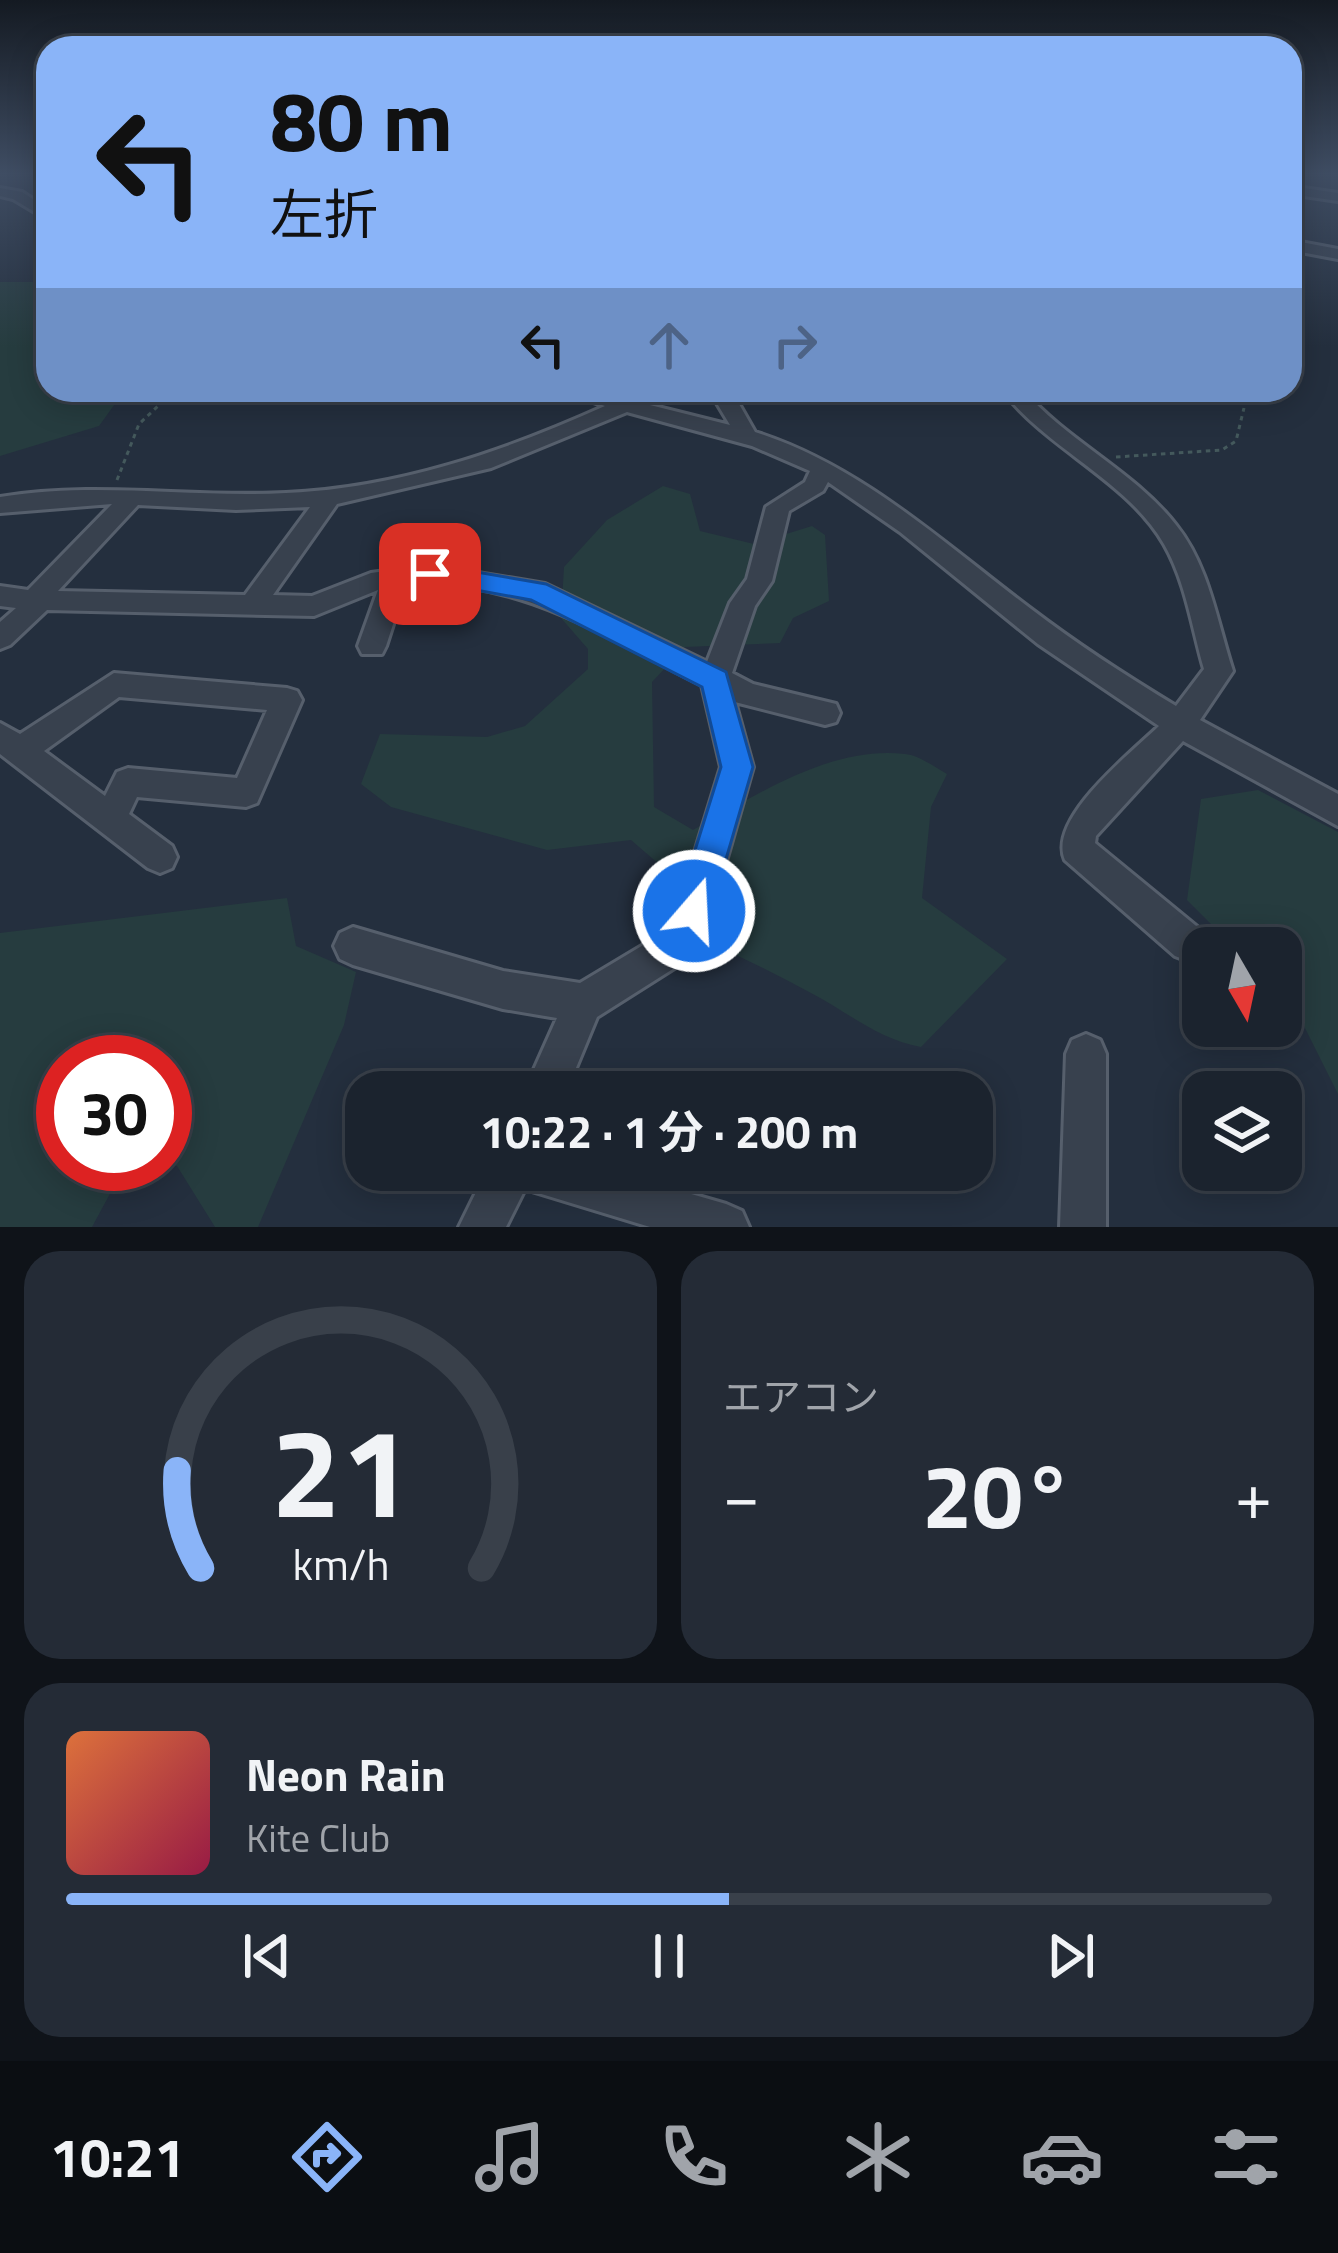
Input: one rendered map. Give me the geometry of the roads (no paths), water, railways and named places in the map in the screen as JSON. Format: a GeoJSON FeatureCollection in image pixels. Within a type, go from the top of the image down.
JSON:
{"type":"FeatureCollection","features":[{"type":"Feature","properties":{"kind":"street"},"geometry":{"type":"LineString","coordinates":[[1302,247],[1338,254]]}},
{"type":"Feature","properties":{"kind":"street"},"geometry":{"type":"LineString","coordinates":[[608,402],[746,437],[822,468],[914,530],[1048,636],[1178,726],[1338,811]]}},
{"type":"Feature","properties":{"kind":"street"},"geometry":{"type":"LineString","coordinates":[[730,402],[746,437]]}},
{"type":"Feature","properties":{"kind":"street"},"geometry":{"type":"LineString","coordinates":[[1021,402],[1036,422],[1168,531],[1186,562],[1219,671],[1178,726],[1080,829],[1077,849],[1182,938]]}},
{"type":"Feature","properties":{"kind":"street"},"geometry":{"type":"LineString","coordinates":[[0,505],[123,494],[240,502],[370,492],[470,471],[622,406]]}},
{"type":"Feature","properties":{"kind":"street"},"geometry":{"type":"LineString","coordinates":[[554,1071],[584,1003],[663,954],[694,911],[737,767],[716,680],[743,603],[759,580],[778,507],[815,486],[822,468]]}},
{"type":"Feature","properties":{"kind":"street"},"geometry":{"type":"LineString","coordinates":[[0,638],[38,600],[123,494]]}},
{"type":"Feature","properties":{"kind":"street"},"geometry":{"type":"LineString","coordinates":[[254,602],[331,495]]}},
{"type":"Feature","properties":{"kind":"street"},"geometry":{"type":"LineString","coordinates":[[0,596],[314,606],[370,582],[430,574],[536,591],[747,694],[825,713]]}},
{"type":"Feature","properties":{"kind":"street"},"geometry":{"type":"LineString","coordinates":[[372,646],[395,578]]}},
{"type":"Feature","properties":{"kind":"street"},"geometry":{"type":"LineString","coordinates":[[111,818],[128,782],[246,794],[287,700],[114,685],[11,742],[160,857]]}},
{"type":"Feature","properties":{"kind":"street"},"geometry":{"type":"LineString","coordinates":[[353,946],[503,990],[584,1003]]}},
{"type":"Feature","properties":{"kind":"street"},"geometry":{"type":"LineString","coordinates":[[1083,1227],[1086,1054]]}},
{"type":"Feature","properties":{"kind":"street"},"geometry":{"type":"LineString","coordinates":[[482,1227],[500,1191]]}},
{"type":"Feature","properties":{"kind":"street"},"geometry":{"type":"LineString","coordinates":[[603,1191],[726,1227]]}}]}
